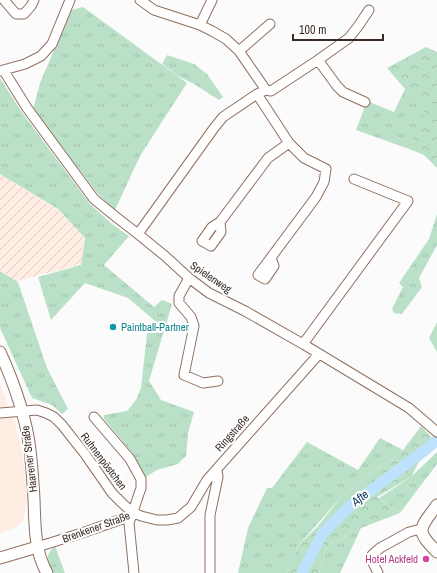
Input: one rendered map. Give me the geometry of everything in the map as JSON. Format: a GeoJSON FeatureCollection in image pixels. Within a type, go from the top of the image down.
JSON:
{"type":"FeatureCollection","features":[{"type":"Feature","properties":{"kind":"main road","name":"Haarener Straße"},"geometry":{"type":"LineString","coordinates":[[0,352],[9,372],[22,411],[28,436],[32,470],[37,547],[46,573]]}},
{"type":"Feature","properties":{"kind":"main road"},"geometry":{"type":"LineString","coordinates":[[437,505],[423,524],[421,531],[424,538],[437,552]]}},
{"type":"Feature","properties":{"kind":"main road","name":"Brenkener Straße"},"geometry":{"type":"LineString","coordinates":[[0,558],[37,547]]}},
{"type":"Feature","properties":{"kind":"street"},"geometry":{"type":"LineString","coordinates":[[4,0],[16,14],[24,14],[34,0]]}},
{"type":"Feature","properties":{"kind":"street"},"geometry":{"type":"LineString","coordinates":[[2,71],[25,64],[40,56],[52,44],[70,0]]}},
{"type":"Feature","properties":{"kind":"street"},"geometry":{"type":"LineString","coordinates":[[140,0],[154,10],[200,25],[212,31],[239,51],[289,143],[304,158],[326,169],[324,182],[316,197],[271,258]]}},
{"type":"Feature","properties":{"kind":"street"},"geometry":{"type":"LineString","coordinates":[[200,25],[212,0]]}},
{"type":"Feature","properties":{"kind":"street"},"geometry":{"type":"LineString","coordinates":[[138,234],[223,117],[261,92],[271,91],[349,38],[369,10]]}},
{"type":"Feature","properties":{"kind":"street"},"geometry":{"type":"LineString","coordinates":[[239,51],[270,24]]}},
{"type":"Feature","properties":{"kind":"street"},"geometry":{"type":"LineString","coordinates":[[318,60],[343,92],[365,102]]}},
{"type":"Feature","properties":{"kind":"street","name":"Spielenweg"},"geometry":{"type":"LineString","coordinates":[[2,71],[27,108],[94,198],[165,256],[189,278],[209,293],[245,311],[303,344],[409,408],[436,430]]}},
{"type":"Feature","properties":{"kind":"street"},"geometry":{"type":"LineString","coordinates":[[220,222],[268,158],[289,143]]}},
{"type":"Feature","properties":{"kind":"street"},"geometry":{"type":"LineString","coordinates":[[303,344],[408,201],[354,179]]}},
{"type":"Feature","properties":{"kind":"street"},"geometry":{"type":"LineString","coordinates":[[189,278],[179,296],[179,303],[191,317],[194,326],[184,375],[203,383],[218,381]]}},
{"type":"Feature","properties":{"kind":"street","name":"Ringstraße"},"geometry":{"type":"LineString","coordinates":[[210,573],[210,515],[218,477],[217,468],[319,354]]}},
{"type":"Feature","properties":{"kind":"street","name":"Ruhnenpöstchen"},"geometry":{"type":"LineString","coordinates":[[0,413],[37,410],[54,417],[86,454],[112,493],[132,512],[141,488],[141,479],[130,459],[94,417]]}},
{"type":"Feature","properties":{"kind":"street","name":"Brenkener Straße"},"geometry":{"type":"LineString","coordinates":[[37,547],[125,518],[132,512],[157,520],[178,518],[191,507],[207,480],[217,468]]}},
{"type":"Feature","properties":{"kind":"street"},"geometry":{"type":"LineString","coordinates":[[132,512],[129,523],[134,573]]}},
{"type":"Feature","properties":{"kind":"street"},"geometry":{"type":"LineString","coordinates":[[378,573],[372,561],[372,555],[380,548],[409,532],[417,530],[421,531]]}},
{"type":"Feature","properties":{"kind":"shaded area"},"geometry":{"type":"Polygon","coordinates":[[[0,174],[58,210],[84,237],[81,264],[17,281],[0,270],[0,174]]]}},
{"type":"Feature","properties":{"kind":"shaded area"},"geometry":{"type":"Polygon","coordinates":[[[0,384],[15,424],[22,449],[27,497],[23,521],[15,528],[0,533],[0,384]]]}},
{"type":"Feature","properties":{"kind":"green space"},"geometry":{"type":"Polygon","coordinates":[[[83,7],[187,83],[140,156],[115,210],[98,194],[33,109],[40,83],[71,10],[83,7]]]}},
{"type":"Feature","properties":{"kind":"green space"},"geometry":{"type":"Polygon","coordinates":[[[426,47],[437,52],[437,168],[424,155],[409,149],[428,103],[405,89],[387,68],[426,47]]]}},
{"type":"Feature","properties":{"kind":"green space"},"geometry":{"type":"Polygon","coordinates":[[[167,55],[194,64],[207,74],[223,97],[219,100],[178,76],[162,64],[167,55]]]}},
{"type":"Feature","properties":{"kind":"green space"},"geometry":{"type":"Polygon","coordinates":[[[0,78],[21,111],[90,204],[112,224],[129,236],[104,265],[154,307],[162,300],[172,304],[149,381],[161,400],[194,412],[188,433],[186,456],[178,464],[157,470],[146,477],[133,454],[104,419],[104,415],[127,411],[136,400],[141,388],[147,334],[155,321],[128,298],[85,283],[51,320],[38,277],[81,265],[85,238],[58,209],[0,174],[0,78]]]}},
{"type":"Feature","properties":{"kind":"green space"},"geometry":{"type":"Polygon","coordinates":[[[405,89],[429,103],[409,149],[356,130],[367,101],[394,112],[405,89]]]}},
{"type":"Feature","properties":{"kind":"green space"},"geometry":{"type":"Polygon","coordinates":[[[437,214],[437,245],[419,278],[422,287],[402,314],[394,313],[392,309],[403,287],[399,283],[429,239],[437,214]]]}},
{"type":"Feature","properties":{"kind":"green space"},"geometry":{"type":"Polygon","coordinates":[[[0,271],[18,282],[47,368],[68,409],[62,414],[52,405],[32,398],[0,328],[0,271]]]}},
{"type":"Feature","properties":{"kind":"green space"},"geometry":{"type":"Polygon","coordinates":[[[437,322],[437,352],[429,338],[437,322]]]}},
{"type":"Feature","properties":{"kind":"green space"},"geometry":{"type":"Polygon","coordinates":[[[421,426],[437,443],[418,463],[412,476],[377,497],[400,513],[361,528],[326,547],[319,573],[287,573],[298,546],[318,526],[341,497],[403,450],[421,426]]]}},
{"type":"Feature","properties":{"kind":"green space"},"geometry":{"type":"Polygon","coordinates":[[[380,438],[403,450],[341,497],[298,546],[287,573],[238,573],[248,528],[267,488],[272,488],[307,442],[358,470],[380,438]]]}},
{"type":"Feature","properties":{"kind":"green space"},"geometry":{"type":"Polygon","coordinates":[[[437,452],[437,464],[400,513],[379,498],[412,476],[437,452]]]}},
{"type":"Feature","properties":{"kind":"green space"},"geometry":{"type":"Polygon","coordinates":[[[361,528],[340,573],[319,573],[326,547],[361,528]]]}},
{"type":"Feature","properties":{"kind":"green space"},"geometry":{"type":"Polygon","coordinates":[[[55,546],[65,573],[54,573],[48,562],[49,553],[55,546]]]}},
{"type":"Feature","properties":{"kind":"waterway","name":"Afte"},"geometry":{"type":"LineString","coordinates":[[302,573],[323,533],[350,506],[437,440]]}},
{"type":"Feature","properties":{"kind":"place","name":"Paintball-Partner"},"geometry":{"type":"Point","coordinates":[113,327]}},
{"type":"Feature","properties":{"kind":"place","name":"Hotel Ackfeld"},"geometry":{"type":"Point","coordinates":[426,559]}}]}
